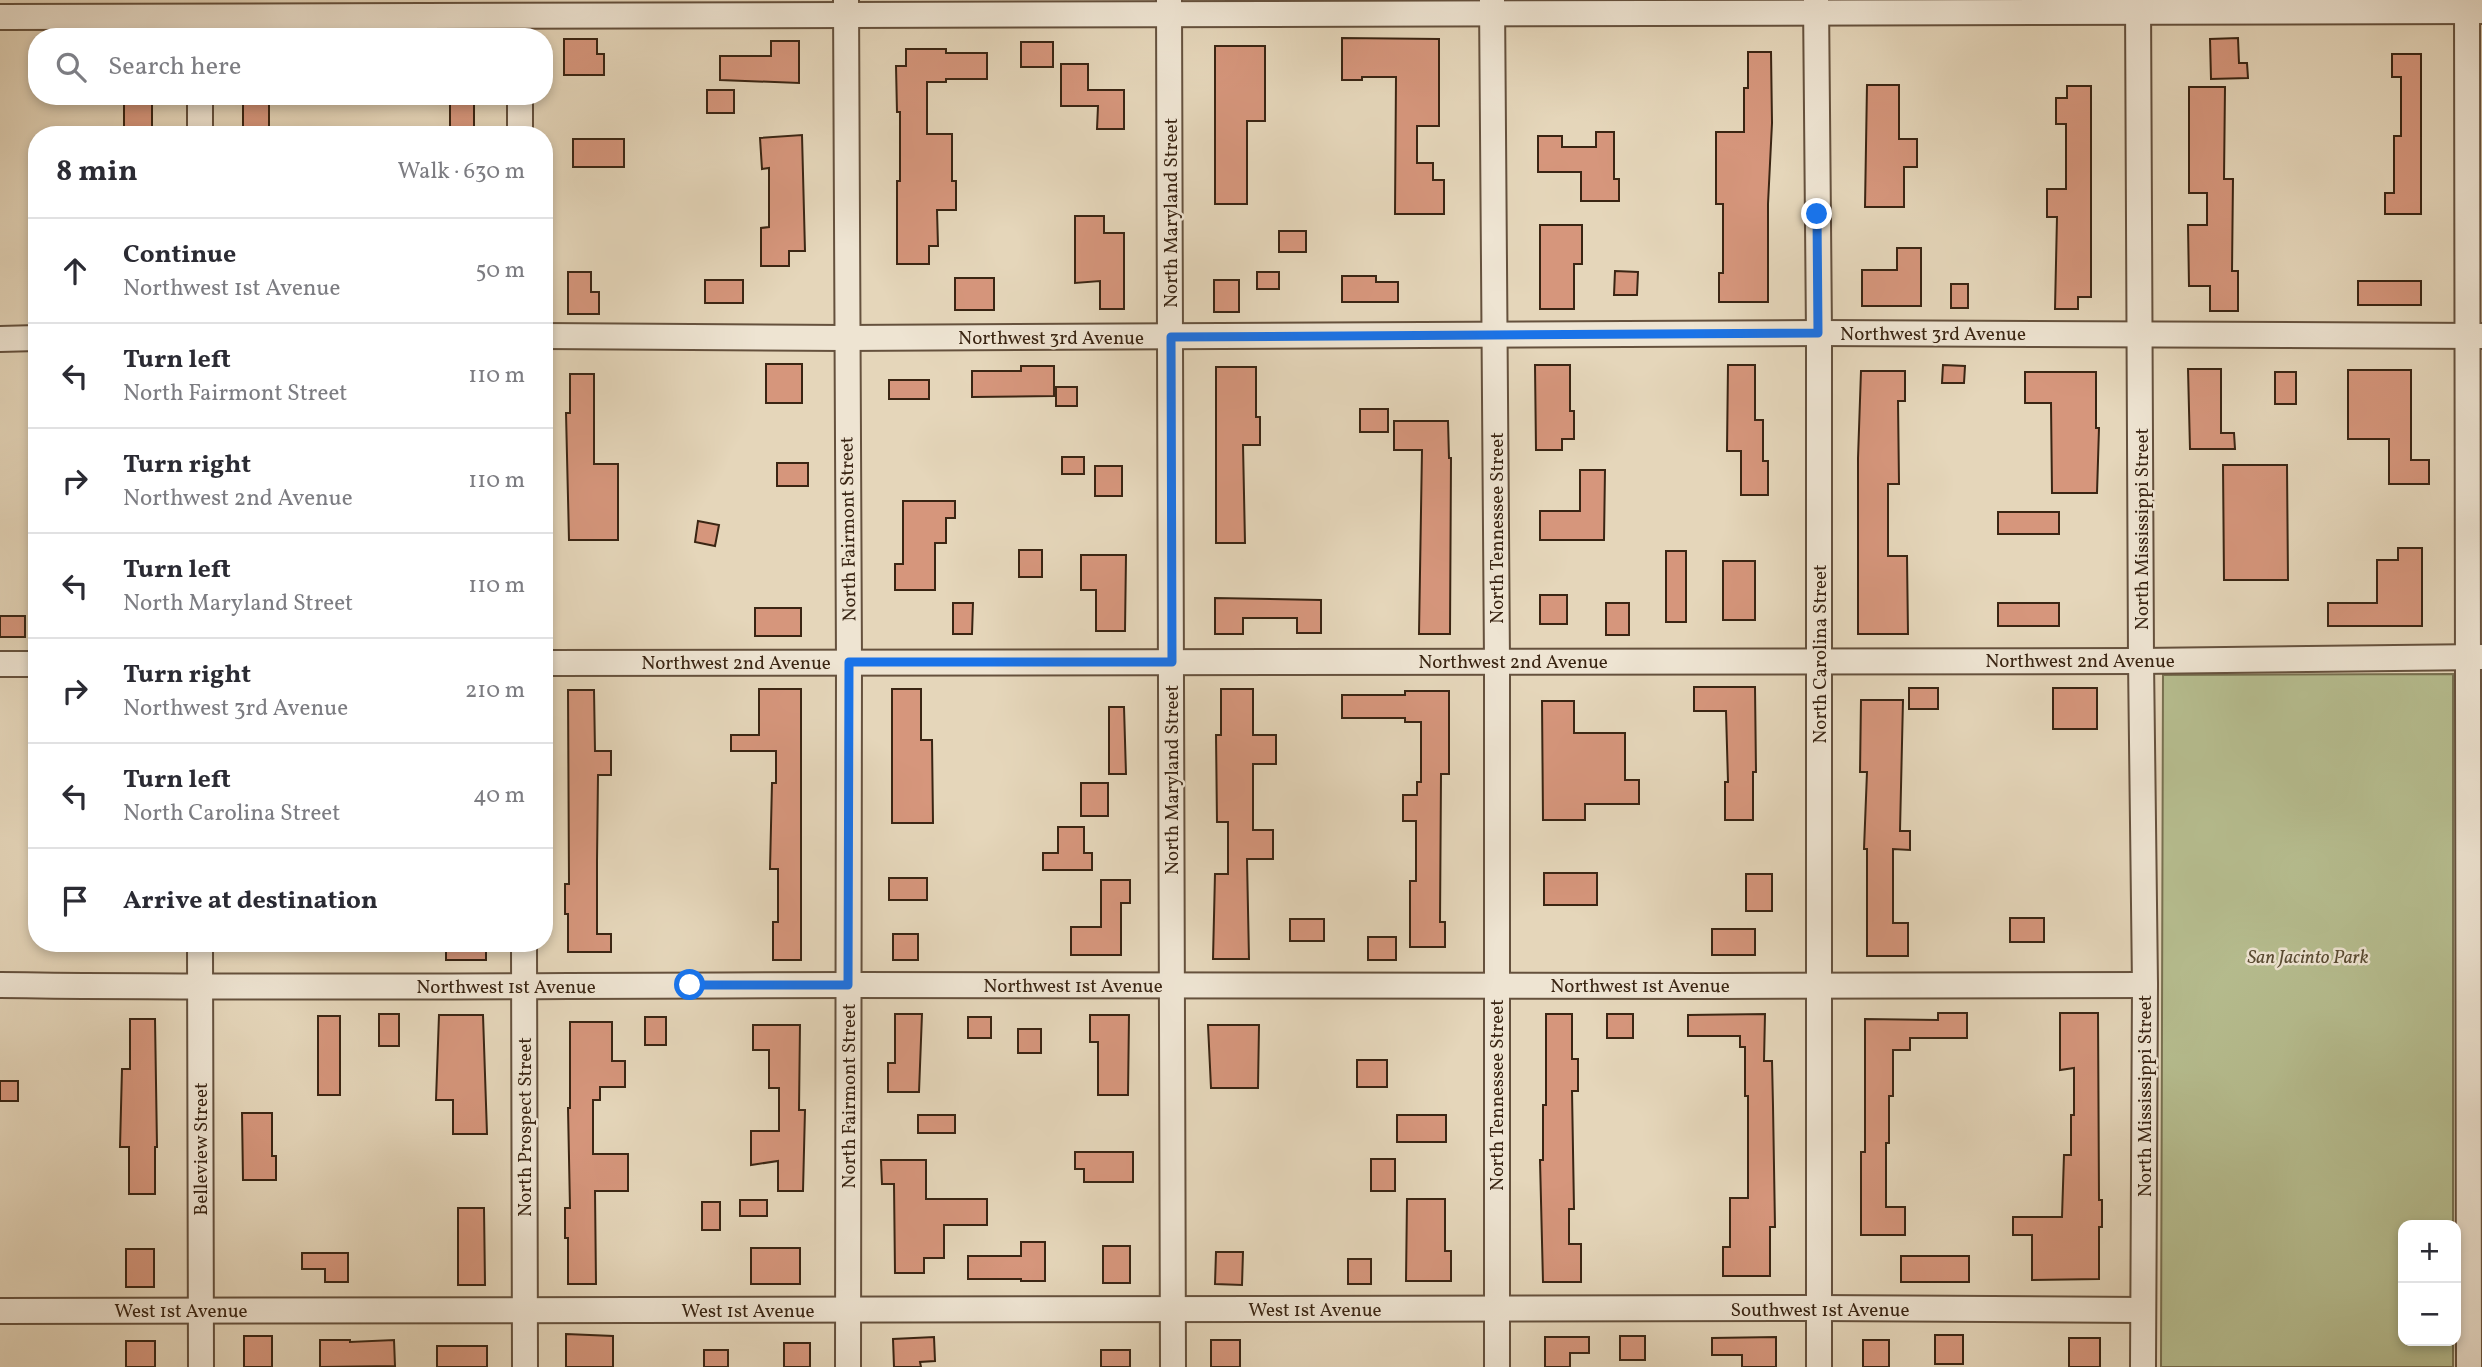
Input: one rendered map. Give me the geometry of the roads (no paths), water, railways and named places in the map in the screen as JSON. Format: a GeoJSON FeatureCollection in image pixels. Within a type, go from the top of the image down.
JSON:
{"type":"FeatureCollection","features":[{"type":"Feature","properties":{"kind":"street","name":"North Carolina Street"},"geometry":{"type":"LineString","coordinates":[[1816,6],[1819,1367]]}},
{"type":"Feature","properties":{"kind":"street"},"geometry":{"type":"LineString","coordinates":[[0,18],[520,18],[845,7],[2472,8],[2476,656],[2475,1307],[2469,1367]]}},
{"type":"Feature","properties":{"kind":"street","name":"North Fairmont Street"},"geometry":{"type":"LineString","coordinates":[[845,7],[849,662],[848,1367]]}},
{"type":"Feature","properties":{"kind":"street","name":"North Tennessee Street"},"geometry":{"type":"LineString","coordinates":[[1492,7],[1497,662],[1497,1367]]}},
{"type":"Feature","properties":{"kind":"street","name":"North Mississippi Street"},"geometry":{"type":"LineString","coordinates":[[2138,7],[2145,985],[2143,1367]]}},
{"type":"Feature","properties":{"kind":"street","name":"North Maryland Street"},"geometry":{"type":"LineString","coordinates":[[1169,8],[1173,1367]]}},
{"type":"Feature","properties":{"kind":"street"},"geometry":{"type":"LineString","coordinates":[[200,105],[200,126]]}},
{"type":"Feature","properties":{"kind":"street"},"geometry":{"type":"LineString","coordinates":[[520,105],[520,126]]}},
{"type":"Feature","properties":{"kind":"street","name":"Northwest 3rd Avenue"},"geometry":{"type":"LineString","coordinates":[[553,336],[845,338],[1818,333],[2474,336]]}},
{"type":"Feature","properties":{"kind":"street"},"geometry":{"type":"LineString","coordinates":[[0,339],[28,338]]}},
{"type":"Feature","properties":{"kind":"street","name":"Northwest 2nd Avenue"},"geometry":{"type":"LineString","coordinates":[[553,663],[2141,660],[2476,656]]}},
{"type":"Feature","properties":{"kind":"street"},"geometry":{"type":"LineString","coordinates":[[0,664],[28,664]]}},
{"type":"Feature","properties":{"kind":"street","name":"Belleview Street"},"geometry":{"type":"LineString","coordinates":[[200,952],[201,1367]]}},
{"type":"Feature","properties":{"kind":"street","name":"North Prospect Street"},"geometry":{"type":"LineString","coordinates":[[524,952],[525,1367]]}},
{"type":"Feature","properties":{"kind":"street","name":"Northwest 1st Avenue"},"geometry":{"type":"LineString","coordinates":[[0,985],[2145,985]]}},
{"type":"Feature","properties":{"kind":"street","name":"Southwest 1st Avenue"},"geometry":{"type":"LineString","coordinates":[[1496,1309],[2143,1310]]}},
{"type":"Feature","properties":{"kind":"street","name":"West 1st Avenue"},"geometry":{"type":"LineString","coordinates":[[0,1311],[1496,1309]]}},
{"type":"Feature","properties":{"kind":"park label","name":"San Jacinto Park"},"geometry":{"type":"Point","coordinates":[2308,956]}}]}
